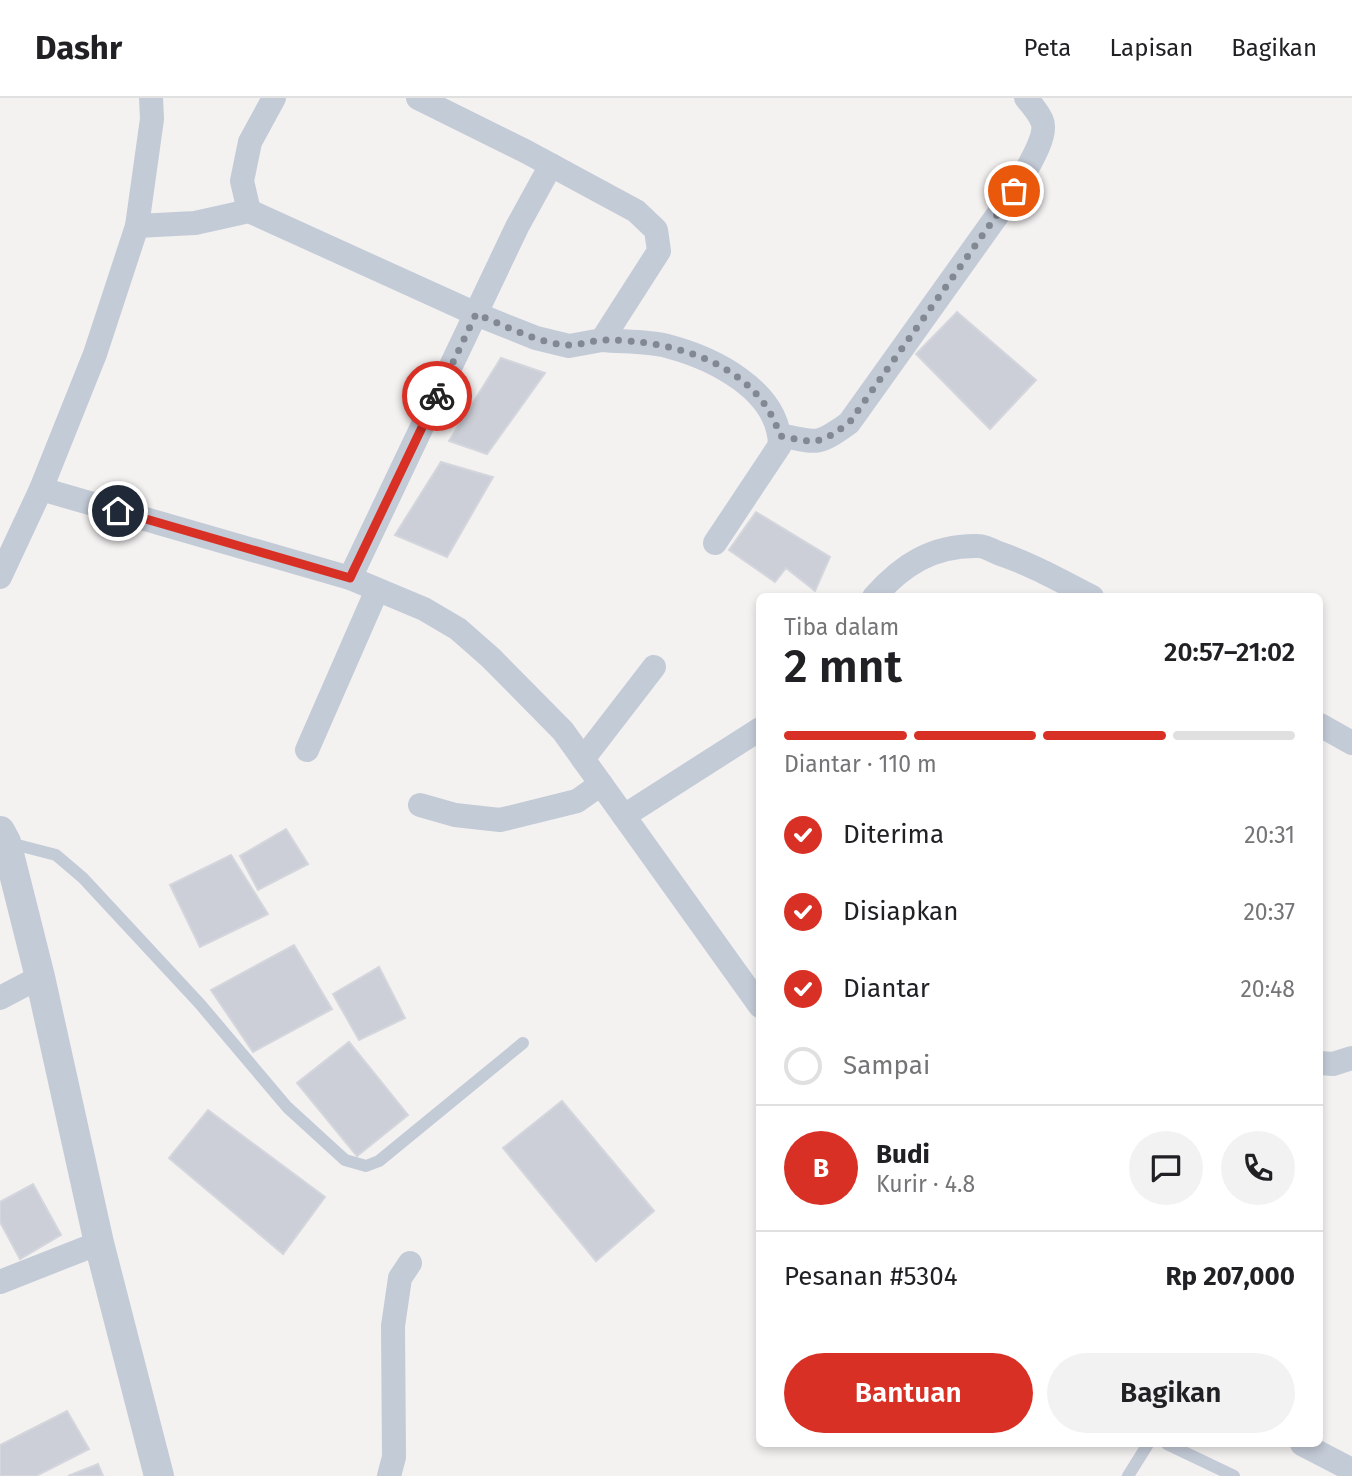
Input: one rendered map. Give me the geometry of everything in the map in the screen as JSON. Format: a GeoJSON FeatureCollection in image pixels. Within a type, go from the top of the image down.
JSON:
{"type":"FeatureCollection","features":[{"type":"Feature","properties":{"kind":"street"},"geometry":{"type":"LineString","coordinates":[[0,577],[7,541],[41,489],[95,354],[136,226],[152,119],[151,98]]}},
{"type":"Feature","properties":{"kind":"street"},"geometry":{"type":"LineString","coordinates":[[249,211],[242,181],[250,142],[274,98]]}},
{"type":"Feature","properties":{"kind":"street"},"geometry":{"type":"LineString","coordinates":[[418,98],[636,211],[656,230],[659,251],[602,340]]}},
{"type":"Feature","properties":{"kind":"street"},"geometry":{"type":"LineString","coordinates":[[780,436],[815,443],[849,423],[1014,191],[1031,160],[1044,133],[1043,122],[1026,98]]}},
{"type":"Feature","properties":{"kind":"street"},"geometry":{"type":"LineString","coordinates":[[350,578],[517,227],[551,165]]}},
{"type":"Feature","properties":{"kind":"street"},"geometry":{"type":"LineString","coordinates":[[136,226],[195,223],[249,211],[476,314],[537,338],[569,346],[602,340],[664,345],[702,357],[737,375],[764,402],[776,424],[780,445],[715,543]]}},
{"type":"Feature","properties":{"kind":"street"},"geometry":{"type":"LineString","coordinates":[[41,489],[350,578],[424,609],[458,629],[491,658],[554,722],[756,1000]]}},
{"type":"Feature","properties":{"kind":"street"},"geometry":{"type":"LineString","coordinates":[[877,593],[915,559],[949,549],[980,546],[1027,563],[1084,593]]}},
{"type":"Feature","properties":{"kind":"street"},"geometry":{"type":"LineString","coordinates":[[307,750],[377,590]]}},
{"type":"Feature","properties":{"kind":"street"},"geometry":{"type":"LineString","coordinates":[[583,759],[654,667]]}},
{"type":"Feature","properties":{"kind":"street"},"geometry":{"type":"LineString","coordinates":[[1323,726],[1352,743]]}},
{"type":"Feature","properties":{"kind":"street"},"geometry":{"type":"LineString","coordinates":[[624,816],[756,732]]}},
{"type":"Feature","properties":{"kind":"street"},"geometry":{"type":"LineString","coordinates":[[420,805],[455,815],[500,820],[577,801],[601,784]]}},
{"type":"Feature","properties":{"kind":"street"},"geometry":{"type":"LineString","coordinates":[[3,836],[40,977],[99,1242],[159,1476]]}},
{"type":"Feature","properties":{"kind":"street"},"geometry":{"type":"LineString","coordinates":[[0,998],[40,977]]}},
{"type":"Feature","properties":{"kind":"street"},"geometry":{"type":"LineString","coordinates":[[1323,1063],[1333,1064],[1352,1058]]}},
{"type":"Feature","properties":{"kind":"street"},"geometry":{"type":"LineString","coordinates":[[0,1282],[99,1242]]}},
{"type":"Feature","properties":{"kind":"street"},"geometry":{"type":"LineString","coordinates":[[389,1476],[394,1457],[393,1326],[400,1278],[410,1263]]}},
{"type":"Feature","properties":{"kind":"street"},"geometry":{"type":"LineString","coordinates":[[1308,1447],[1352,1470]]}},
{"type":"Feature","properties":{"kind":"lane"},"geometry":{"type":"LineString","coordinates":[[3,836],[56,855],[83,878],[200,1004],[287,1107],[345,1160],[366,1166],[379,1160],[523,1042]]}},
{"type":"Feature","properties":{"kind":"lane"},"geometry":{"type":"LineString","coordinates":[[1128,1476],[1146,1447]]}},
{"type":"Feature","properties":{"kind":"lane"},"geometry":{"type":"LineString","coordinates":[[1173,1447],[1234,1476]]}},
{"type":"Feature","properties":{"kind":"building"},"geometry":{"type":"Polygon","coordinates":[[[957,312],[1036,380],[990,429],[916,354],[957,312]]]}},
{"type":"Feature","properties":{"kind":"building"},"geometry":{"type":"Polygon","coordinates":[[[501,358],[545,373],[487,454],[449,441],[501,358]]]}},
{"type":"Feature","properties":{"kind":"building"},"geometry":{"type":"Polygon","coordinates":[[[441,462],[493,477],[447,557],[395,535],[441,462]]]}},
{"type":"Feature","properties":{"kind":"building"},"geometry":{"type":"Polygon","coordinates":[[[756,512],[830,557],[815,591],[786,568],[775,582],[729,550],[756,512]]]}},
{"type":"Feature","properties":{"kind":"building"},"geometry":{"type":"Polygon","coordinates":[[[286,829],[308,864],[258,890],[240,856],[286,829]]]}},
{"type":"Feature","properties":{"kind":"building"},"geometry":{"type":"Polygon","coordinates":[[[231,855],[268,914],[200,947],[170,885],[231,855]]]}},
{"type":"Feature","properties":{"kind":"building"},"geometry":{"type":"Polygon","coordinates":[[[294,945],[332,1009],[253,1052],[211,990],[294,945]]]}},
{"type":"Feature","properties":{"kind":"building"},"geometry":{"type":"Polygon","coordinates":[[[379,967],[405,1018],[359,1040],[333,994],[379,967]]]}},
{"type":"Feature","properties":{"kind":"building"},"geometry":{"type":"Polygon","coordinates":[[[349,1042],[408,1115],[357,1156],[297,1083],[349,1042]]]}},
{"type":"Feature","properties":{"kind":"building"},"geometry":{"type":"Polygon","coordinates":[[[562,1101],[654,1211],[596,1261],[503,1148],[562,1101]]]}},
{"type":"Feature","properties":{"kind":"building"},"geometry":{"type":"Polygon","coordinates":[[[208,1110],[325,1197],[283,1254],[169,1158],[208,1110]]]}},
{"type":"Feature","properties":{"kind":"building"},"geometry":{"type":"Polygon","coordinates":[[[33,1184],[61,1235],[20,1259],[0,1222],[0,1202],[33,1184]]]}},
{"type":"Feature","properties":{"kind":"building"},"geometry":{"type":"Polygon","coordinates":[[[67,1411],[89,1449],[36,1476],[0,1476],[0,1445],[67,1411]]]}},
{"type":"Feature","properties":{"kind":"building"},"geometry":{"type":"Polygon","coordinates":[[[98,1464],[103,1476],[68,1476],[98,1464]]]}},
{"type":"Feature","properties":{"kind":"way so far"},"geometry":{"type":"LineString","coordinates":[[437,396],[476,314],[537,338],[569,346],[602,340],[664,345],[702,357],[737,375],[764,402],[780,436],[815,443],[849,423],[1014,191]]}},
{"type":"Feature","properties":{"kind":"route"},"geometry":{"type":"LineString","coordinates":[[118,511],[350,578],[437,396]]}}]}
